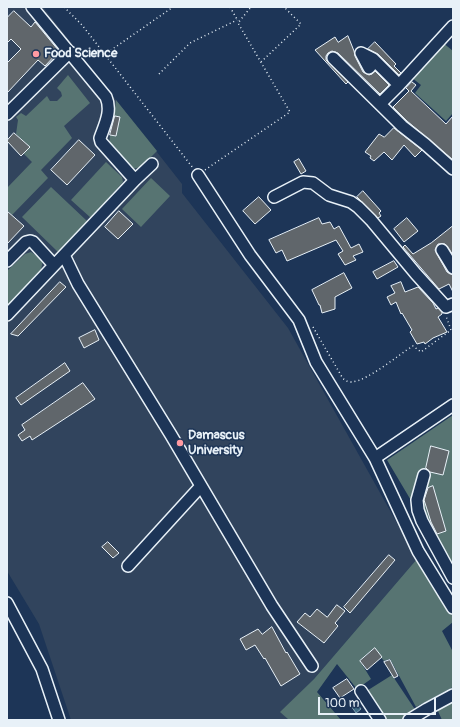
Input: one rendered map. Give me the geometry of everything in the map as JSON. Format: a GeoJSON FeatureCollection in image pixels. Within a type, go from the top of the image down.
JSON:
{"type":"FeatureCollection","features":[{"type":"Feature","properties":{"kind":"street"},"geometry":{"type":"LineString","coordinates":[[32,7],[106,97],[109,112],[100,138],[101,142],[135,180]]}},
{"type":"Feature","properties":{"kind":"street"},"geometry":{"type":"LineString","coordinates":[[380,104],[399,86],[453,26]]}},
{"type":"Feature","properties":{"kind":"street"},"geometry":{"type":"LineString","coordinates":[[7,114],[70,52]]}},
{"type":"Feature","properties":{"kind":"street"},"geometry":{"type":"LineString","coordinates":[[333,58],[402,126],[425,144],[453,170]]}},
{"type":"Feature","properties":{"kind":"street"},"geometry":{"type":"LineString","coordinates":[[375,61],[399,86]]}},
{"type":"Feature","properties":{"kind":"street"},"geometry":{"type":"LineString","coordinates":[[7,315],[152,164]]}},
{"type":"Feature","properties":{"kind":"street"},"geometry":{"type":"LineString","coordinates":[[198,175],[250,255],[299,320],[316,362],[375,458],[418,551],[453,608]]}},
{"type":"Feature","properties":{"kind":"street"},"geometry":{"type":"LineString","coordinates":[[274,197],[303,182],[307,182],[317,185],[329,195],[354,204],[371,220],[416,274],[451,304]]}},
{"type":"Feature","properties":{"kind":"street"},"geometry":{"type":"LineString","coordinates":[[7,262],[26,242],[30,241],[33,242],[54,265]]}},
{"type":"Feature","properties":{"kind":"street"},"geometry":{"type":"LineString","coordinates":[[442,250],[453,268]]}},
{"type":"Feature","properties":{"kind":"street"},"geometry":{"type":"LineString","coordinates":[[64,255],[78,284],[272,606],[312,666]]}},
{"type":"Feature","properties":{"kind":"street"},"geometry":{"type":"LineString","coordinates":[[375,458],[453,405]]}},
{"type":"Feature","properties":{"kind":"street"},"geometry":{"type":"LineString","coordinates":[[424,475],[417,500],[418,510],[422,521],[453,578]]}},
{"type":"Feature","properties":{"kind":"street"},"geometry":{"type":"LineString","coordinates":[[128,566],[201,486]]}},
{"type":"Feature","properties":{"kind":"street"},"geometry":{"type":"LineString","coordinates":[[7,603],[42,669],[59,720]]}},
{"type":"Feature","properties":{"kind":"street"},"geometry":{"type":"LineString","coordinates":[[361,691],[380,720]]}},
{"type":"Feature","properties":{"kind":"street"},"geometry":{"type":"LineString","coordinates":[[410,720],[453,694]]}},
{"type":"Feature","properties":{"kind":"path"},"geometry":{"type":"LineString","coordinates":[[64,7],[82,25],[198,175],[290,112],[230,7]]}},
{"type":"Feature","properties":{"kind":"path"},"geometry":{"type":"LineString","coordinates":[[104,55],[173,7]]}},
{"type":"Feature","properties":{"kind":"path"},"geometry":{"type":"LineString","coordinates":[[159,74],[190,43],[238,21],[251,7]]}},
{"type":"Feature","properties":{"kind":"path"},"geometry":{"type":"LineString","coordinates":[[261,62],[301,24],[284,7]]}},
{"type":"Feature","properties":{"kind":"path"},"geometry":{"type":"LineString","coordinates":[[312,326],[342,377],[351,382],[364,378],[413,346],[421,352],[451,330],[443,308],[451,304]]}},
{"type":"Feature","properties":{"kind":"shaded area","name":"Damascus University"},"geometry":{"type":"Polygon","coordinates":[[[7,7],[43,7],[182,184],[182,193],[288,328],[417,559],[314,679],[281,712],[289,720],[71,720],[39,624],[7,571],[7,7]]]}},
{"type":"Feature","properties":{"kind":"shaded area"},"geometry":{"type":"Polygon","coordinates":[[[354,700],[361,709],[356,713],[349,703],[354,700]]]}},
{"type":"Feature","properties":{"kind":"green space"},"geometry":{"type":"Polygon","coordinates":[[[442,42],[453,51],[453,113],[446,121],[415,93],[421,85],[411,77],[442,42]]]}},
{"type":"Feature","properties":{"kind":"green space"},"geometry":{"type":"Polygon","coordinates":[[[68,75],[90,103],[64,126],[72,138],[41,170],[48,178],[12,215],[7,210],[7,188],[32,162],[23,153],[30,147],[16,134],[18,120],[16,117],[21,113],[26,116],[47,96],[50,101],[57,101],[62,96],[61,92],[57,88],[68,75]]]}},
{"type":"Feature","properties":{"kind":"green space"},"geometry":{"type":"Polygon","coordinates":[[[116,100],[157,151],[141,167],[132,169],[109,145],[110,135],[116,136],[118,124],[113,123],[116,100]]]}},
{"type":"Feature","properties":{"kind":"green space"},"geometry":{"type":"Polygon","coordinates":[[[106,162],[122,177],[123,182],[91,218],[71,200],[106,162]]]}},
{"type":"Feature","properties":{"kind":"green space"},"geometry":{"type":"Polygon","coordinates":[[[151,178],[170,196],[141,227],[122,209],[151,178]]]}},
{"type":"Feature","properties":{"kind":"green space"},"geometry":{"type":"Polygon","coordinates":[[[51,187],[87,221],[58,252],[22,217],[51,187]]]}},
{"type":"Feature","properties":{"kind":"green space"},"geometry":{"type":"Polygon","coordinates":[[[31,252],[43,260],[41,270],[7,306],[7,271],[25,254],[31,252]]]}},
{"type":"Feature","properties":{"kind":"green space"},"geometry":{"type":"Polygon","coordinates":[[[453,415],[453,571],[387,460],[453,415]]]}},
{"type":"Feature","properties":{"kind":"green space"},"geometry":{"type":"Polygon","coordinates":[[[417,559],[453,617],[453,622],[442,631],[453,652],[453,687],[416,707],[390,659],[384,661],[373,649],[360,661],[371,679],[357,689],[337,664],[317,692],[341,720],[289,720],[280,712],[314,679],[417,559]]]}},
{"type":"Feature","properties":{"kind":"green space"},"geometry":{"type":"Polygon","coordinates":[[[392,675],[416,711],[403,720],[384,720],[365,692],[392,675]]]}},
{"type":"Feature","properties":{"kind":"green space"},"geometry":{"type":"Polygon","coordinates":[[[453,700],[453,720],[442,720],[437,709],[453,700]]]}},
{"type":"Feature","properties":{"kind":"building","name":"Food Science"},"geometry":{"type":"Polygon","coordinates":[[[14,11],[31,27],[35,22],[59,51],[45,66],[38,60],[7,93],[7,63],[21,49],[11,39],[7,43],[7,18],[14,11]]]}},
{"type":"Feature","properties":{"kind":"building"},"geometry":{"type":"Polygon","coordinates":[[[348,36],[355,56],[363,72],[369,75],[375,71],[389,85],[380,94],[338,53],[332,51],[328,53],[326,60],[348,82],[346,84],[315,50],[335,37],[338,42],[348,36]]]}},
{"type":"Feature","properties":{"kind":"building"},"geometry":{"type":"Polygon","coordinates":[[[375,42],[396,64],[394,66],[401,73],[399,75],[378,54],[368,49],[375,42]]]}},
{"type":"Feature","properties":{"kind":"building"},"geometry":{"type":"Polygon","coordinates":[[[412,82],[416,85],[411,91],[446,124],[453,116],[453,160],[407,121],[393,107],[409,91],[406,88],[412,82]]]}},
{"type":"Feature","properties":{"kind":"building"},"geometry":{"type":"Polygon","coordinates":[[[115,116],[120,117],[116,136],[110,135],[115,116]]]}},
{"type":"Feature","properties":{"kind":"building"},"geometry":{"type":"Polygon","coordinates":[[[394,128],[422,150],[415,157],[404,145],[392,160],[384,152],[374,161],[370,158],[371,156],[365,152],[379,134],[384,137],[394,128]]]}},
{"type":"Feature","properties":{"kind":"building"},"geometry":{"type":"Polygon","coordinates":[[[14,133],[30,147],[21,156],[7,141],[14,133]]]}},
{"type":"Feature","properties":{"kind":"building"},"geometry":{"type":"Polygon","coordinates":[[[79,140],[95,155],[67,185],[51,170],[79,140]]]}},
{"type":"Feature","properties":{"kind":"building"},"geometry":{"type":"Polygon","coordinates":[[[299,159],[306,171],[301,174],[294,162],[299,159]]]}},
{"type":"Feature","properties":{"kind":"building"},"geometry":{"type":"Polygon","coordinates":[[[363,191],[381,211],[379,213],[381,216],[378,218],[357,197],[363,191]]]}},
{"type":"Feature","properties":{"kind":"building"},"geometry":{"type":"Polygon","coordinates":[[[259,197],[271,210],[255,224],[243,211],[259,197]]]}},
{"type":"Feature","properties":{"kind":"building"},"geometry":{"type":"Polygon","coordinates":[[[7,211],[24,226],[7,244],[7,211]]]}},
{"type":"Feature","properties":{"kind":"building"},"geometry":{"type":"Polygon","coordinates":[[[119,211],[133,224],[118,239],[105,227],[119,211]]]}},
{"type":"Feature","properties":{"kind":"building"},"geometry":{"type":"Polygon","coordinates":[[[319,218],[322,224],[330,222],[334,229],[339,226],[351,248],[359,244],[363,252],[353,256],[356,260],[345,265],[338,254],[343,251],[336,240],[287,261],[282,250],[276,253],[269,240],[319,218]]]}},
{"type":"Feature","properties":{"kind":"building"},"geometry":{"type":"Polygon","coordinates":[[[407,218],[418,231],[404,242],[394,229],[407,218]]]}},
{"type":"Feature","properties":{"kind":"building"},"geometry":{"type":"Polygon","coordinates":[[[453,226],[453,255],[445,244],[438,244],[435,250],[447,272],[453,275],[453,292],[449,284],[439,289],[403,247],[405,245],[413,254],[431,243],[453,226]]]}},
{"type":"Feature","properties":{"kind":"building"},"geometry":{"type":"Polygon","coordinates":[[[394,261],[398,267],[377,279],[373,272],[394,261]]]}},
{"type":"Feature","properties":{"kind":"building"},"geometry":{"type":"Polygon","coordinates":[[[344,273],[352,288],[335,297],[335,309],[322,313],[320,305],[312,290],[344,273]]]}},
{"type":"Feature","properties":{"kind":"building"},"geometry":{"type":"Polygon","coordinates":[[[60,282],[66,287],[18,336],[11,334],[60,282]]]}},
{"type":"Feature","properties":{"kind":"building"},"geometry":{"type":"Polygon","coordinates":[[[401,282],[405,292],[418,287],[433,303],[436,309],[438,308],[442,312],[442,314],[438,317],[447,332],[433,338],[425,344],[424,342],[417,344],[410,332],[412,330],[402,313],[401,314],[396,302],[391,305],[387,297],[395,293],[391,286],[401,282]]]}},
{"type":"Feature","properties":{"kind":"building"},"geometry":{"type":"Polygon","coordinates":[[[95,330],[99,340],[84,348],[79,338],[95,330]]]}},
{"type":"Feature","properties":{"kind":"building"},"geometry":{"type":"Polygon","coordinates":[[[65,363],[70,371],[21,405],[16,398],[65,363]]]}},
{"type":"Feature","properties":{"kind":"building"},"geometry":{"type":"Polygon","coordinates":[[[83,383],[95,399],[32,440],[30,436],[22,441],[18,435],[25,430],[22,425],[83,383]]]}},
{"type":"Feature","properties":{"kind":"building"},"geometry":{"type":"Polygon","coordinates":[[[431,446],[449,451],[443,475],[430,472],[426,468],[431,446]]]}},
{"type":"Feature","properties":{"kind":"building"},"geometry":{"type":"Polygon","coordinates":[[[433,486],[446,531],[437,534],[431,522],[424,500],[428,488],[433,486]]]}},
{"type":"Feature","properties":{"kind":"building"},"geometry":{"type":"Polygon","coordinates":[[[108,542],[119,553],[113,558],[102,547],[108,542]]]}},
{"type":"Feature","properties":{"kind":"building"},"geometry":{"type":"Polygon","coordinates":[[[389,555],[395,560],[350,613],[344,607],[389,555]]]}},
{"type":"Feature","properties":{"kind":"building"},"geometry":{"type":"Polygon","coordinates":[[[337,605],[345,611],[335,623],[338,626],[324,643],[297,622],[305,613],[310,617],[317,609],[327,617],[337,605]]]}},
{"type":"Feature","properties":{"kind":"building"},"geometry":{"type":"Polygon","coordinates":[[[272,627],[286,653],[287,652],[300,674],[281,686],[265,658],[264,659],[255,645],[246,650],[240,639],[258,629],[262,634],[272,627]]]}},
{"type":"Feature","properties":{"kind":"building"},"geometry":{"type":"Polygon","coordinates":[[[375,648],[382,657],[367,670],[360,661],[375,648]]]}},
{"type":"Feature","properties":{"kind":"building"},"geometry":{"type":"Polygon","coordinates":[[[390,660],[398,676],[394,678],[384,662],[390,660]]]}},
{"type":"Feature","properties":{"kind":"building"},"geometry":{"type":"Polygon","coordinates":[[[347,679],[354,689],[340,698],[333,688],[347,679]]]}},
{"type":"Feature","properties":{"kind":"place","name":"Food Science"},"geometry":{"type":"Point","coordinates":[36,54]}},
{"type":"Feature","properties":{"kind":"place","name":"Damascus University"},"geometry":{"type":"Point","coordinates":[180,443]}}]}
